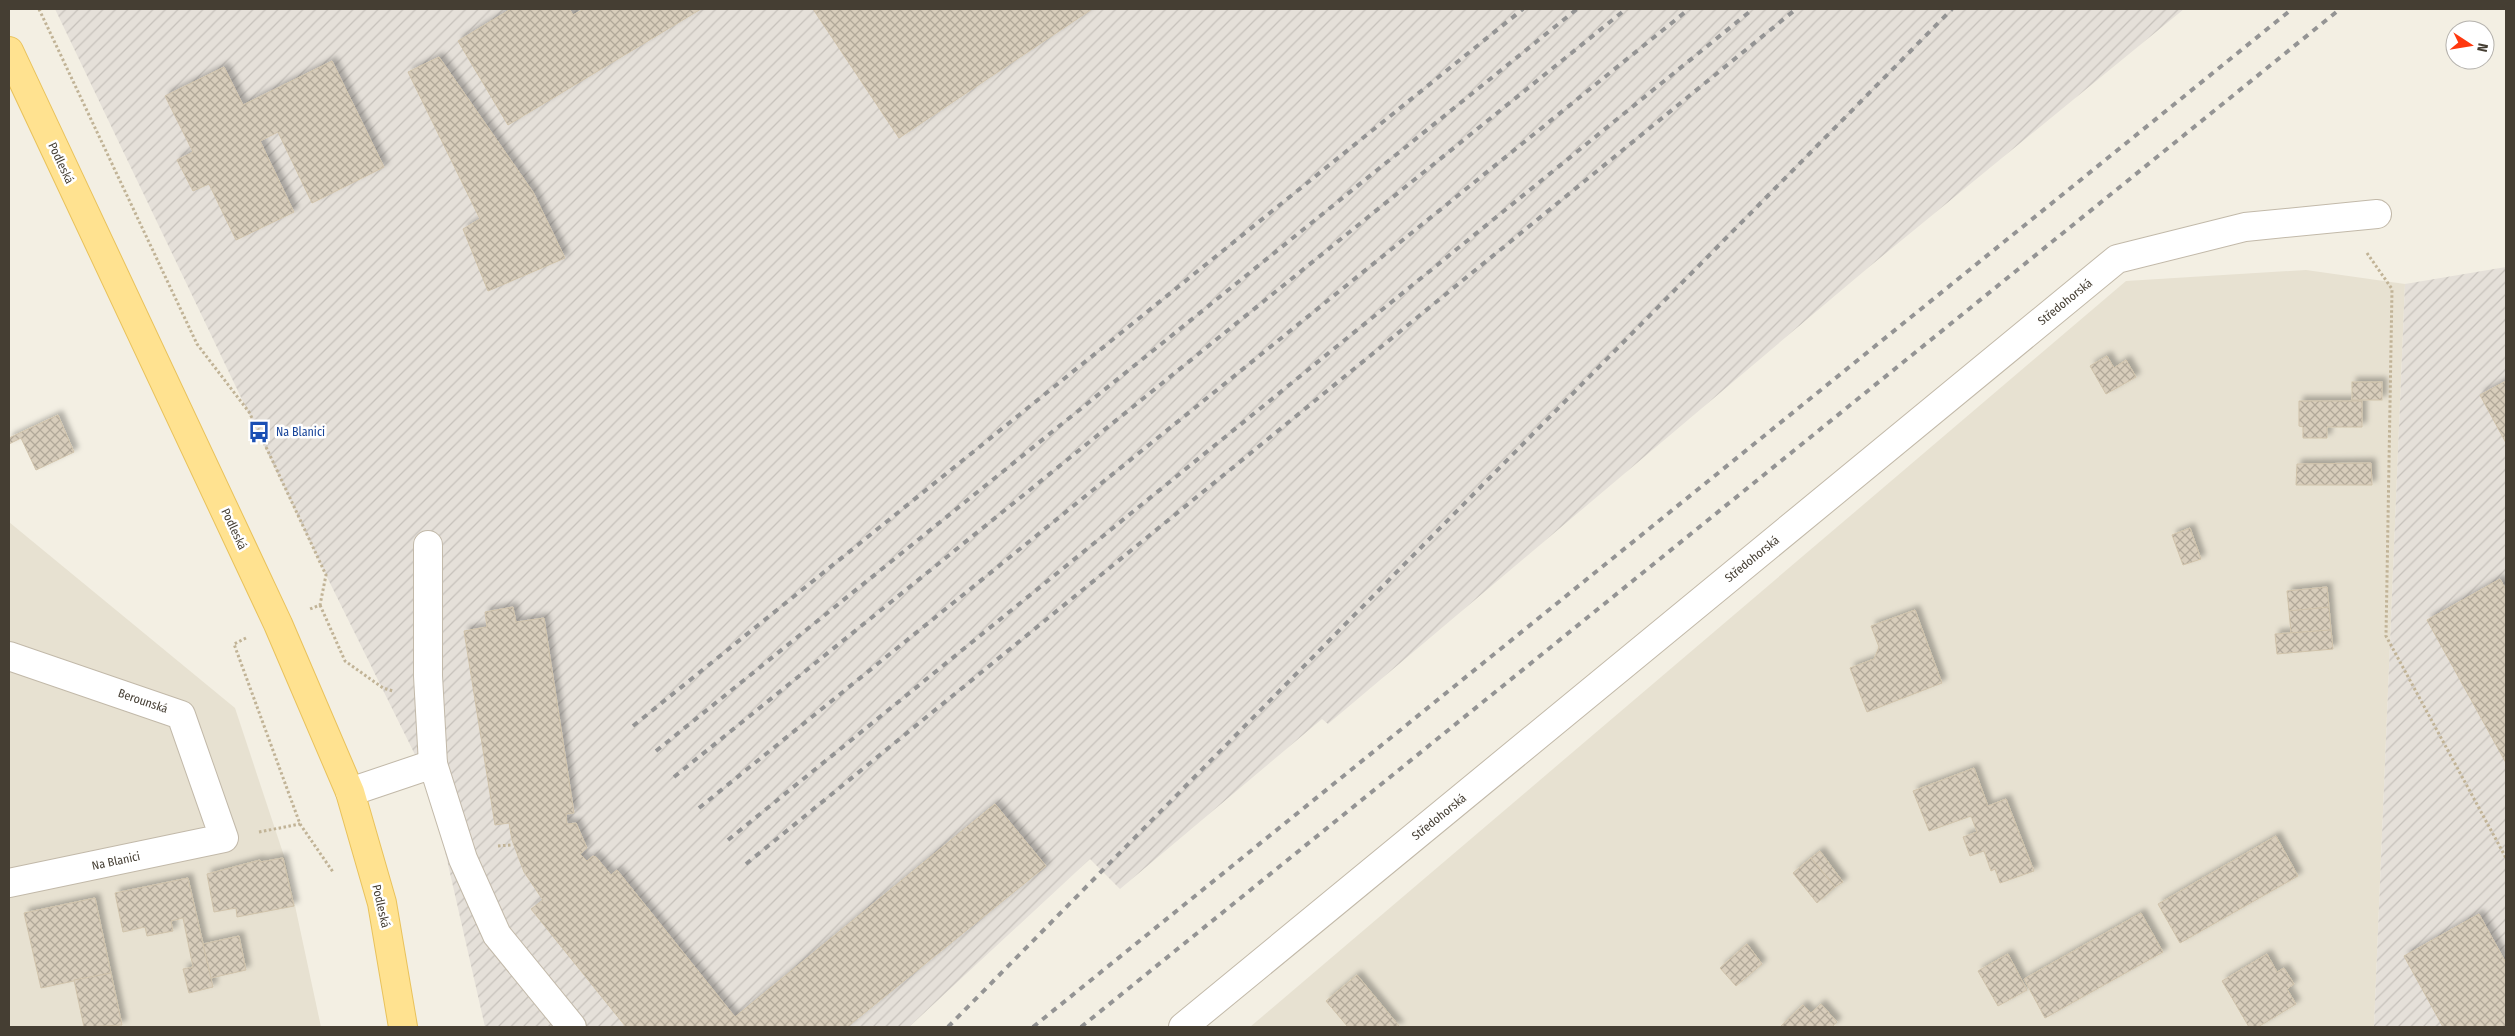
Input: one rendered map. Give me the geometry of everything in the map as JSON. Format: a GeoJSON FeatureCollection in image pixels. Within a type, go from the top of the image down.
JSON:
{"type":"FeatureCollection","features":[{"type":"Feature","properties":{"kind":"main road","name":"Podleská"},"geometry":{"type":"LineString","coordinates":[[9,51],[278,624],[350,792],[382,903],[403,1027]]}},
{"type":"Feature","properties":{"kind":"street","name":"Středohorská"},"geometry":{"type":"LineString","coordinates":[[1183,1027],[2117,259],[2245,227],[2377,214]]}},
{"type":"Feature","properties":{"kind":"street"},"geometry":{"type":"LineString","coordinates":[[428,545],[428,676],[433,764],[462,859],[496,935],[572,1027]]}},
{"type":"Feature","properties":{"kind":"street","name":"Berounská"},"geometry":{"type":"LineString","coordinates":[[9,656],[182,715],[224,838]]}},
{"type":"Feature","properties":{"kind":"street"},"geometry":{"type":"LineString","coordinates":[[350,792],[433,764]]}},
{"type":"Feature","properties":{"kind":"street","name":"Na Blanici"},"geometry":{"type":"LineString","coordinates":[[9,883],[224,838]]}},
{"type":"Feature","properties":{"kind":"path"},"geometry":{"type":"LineString","coordinates":[[39,9],[197,344],[250,412],[326,575]]}},
{"type":"Feature","properties":{"kind":"path"},"geometry":{"type":"LineString","coordinates":[[2343,217],[2392,289],[2386,636],[2506,858]]}},
{"type":"Feature","properties":{"kind":"path"},"geometry":{"type":"LineString","coordinates":[[264,726],[300,824],[338,879]]}},
{"type":"Feature","properties":{"kind":"shaded area"},"geometry":{"type":"Polygon","coordinates":[[[55,9],[2184,9],[1869,267],[1328,724],[1322,719],[1120,889],[1090,859],[909,1027],[485,1027],[430,785],[326,575],[55,9]]]}},
{"type":"Feature","properties":{"kind":"shaded area"},"geometry":{"type":"Polygon","coordinates":[[[2506,267],[2506,1027],[2374,1027],[2405,284],[2506,267]]]}},
{"type":"Feature","properties":{"kind":"shaded area"},"geometry":{"type":"Polygon","coordinates":[[[2306,270],[2405,284],[2374,1027],[1250,1027],[2126,281],[2306,270]]]}},
{"type":"Feature","properties":{"kind":"shaded area"},"geometry":{"type":"Polygon","coordinates":[[[9,522],[235,708],[285,859],[321,1027],[9,1027],[9,522]]]}},
{"type":"Feature","properties":{"kind":"building"},"geometry":{"type":"Polygon","coordinates":[[[511,9],[569,9],[573,15],[584,9],[701,9],[508,125],[458,41],[511,9]]]}},
{"type":"Feature","properties":{"kind":"building"},"geometry":{"type":"Polygon","coordinates":[[[813,9],[1092,9],[899,138],[813,9]]]}},
{"type":"Feature","properties":{"kind":"building"},"geometry":{"type":"Polygon","coordinates":[[[439,57],[533,192],[565,258],[488,291],[463,229],[480,219],[408,72],[439,57]]]}},
{"type":"Feature","properties":{"kind":"building"},"geometry":{"type":"Polygon","coordinates":[[[332,61],[384,167],[312,203],[278,132],[260,141],[294,212],[236,240],[209,184],[193,191],[177,160],[193,152],[165,96],[224,67],[243,105],[332,61]]]}},
{"type":"Feature","properties":{"kind":"building"},"geometry":{"type":"Polygon","coordinates":[[[2107,356],[2114,368],[2126,360],[2136,377],[2106,394],[2090,366],[2107,356]]]}},
{"type":"Feature","properties":{"kind":"building"},"geometry":{"type":"Polygon","coordinates":[[[2506,381],[2506,443],[2480,395],[2506,381]]]}},
{"type":"Feature","properties":{"kind":"building"},"geometry":{"type":"Polygon","coordinates":[[[2352,382],[2382,382],[2382,400],[2352,400],[2352,382]]]}},
{"type":"Feature","properties":{"kind":"building"},"geometry":{"type":"Polygon","coordinates":[[[2299,401],[2362,401],[2362,427],[2327,427],[2327,438],[2303,438],[2303,427],[2299,426],[2299,401]]]}},
{"type":"Feature","properties":{"kind":"building"},"geometry":{"type":"Polygon","coordinates":[[[58,415],[74,452],[36,470],[21,438],[9,444],[9,438],[58,415]]]}},
{"type":"Feature","properties":{"kind":"building"},"geometry":{"type":"Polygon","coordinates":[[[2371,463],[2372,485],[2296,485],[2297,464],[2371,463]]]}},
{"type":"Feature","properties":{"kind":"building"},"geometry":{"type":"Polygon","coordinates":[[[2190,528],[2201,559],[2183,565],[2172,535],[2190,528]]]}},
{"type":"Feature","properties":{"kind":"building"},"geometry":{"type":"Polygon","coordinates":[[[2500,579],[2506,590],[2506,763],[2427,620],[2500,579]]]}},
{"type":"Feature","properties":{"kind":"building"},"geometry":{"type":"Polygon","coordinates":[[[2327,587],[2329,607],[2289,611],[2287,591],[2327,587]]]}},
{"type":"Feature","properties":{"kind":"building"},"geometry":{"type":"Polygon","coordinates":[[[513,607],[516,622],[544,618],[574,813],[566,814],[567,824],[576,823],[587,848],[580,854],[587,861],[593,856],[596,857],[611,875],[617,870],[735,1017],[995,804],[1046,866],[847,1027],[626,1027],[531,909],[543,900],[524,872],[512,840],[509,823],[495,825],[464,631],[487,627],[485,612],[513,607]]]}},
{"type":"Feature","properties":{"kind":"building"},"geometry":{"type":"Polygon","coordinates":[[[2329,607],[2331,630],[2291,633],[2289,611],[2329,607]]]}},
{"type":"Feature","properties":{"kind":"building"},"geometry":{"type":"Polygon","coordinates":[[[1915,610],[1942,683],[1867,712],[1850,668],[1874,659],[1879,647],[1871,626],[1915,610]]]}},
{"type":"Feature","properties":{"kind":"building"},"geometry":{"type":"Polygon","coordinates":[[[2331,630],[2333,649],[2277,654],[2275,634],[2331,630]]]}},
{"type":"Feature","properties":{"kind":"building"},"geometry":{"type":"Polygon","coordinates":[[[1974,768],[1988,806],[2006,799],[2034,871],[2000,883],[1995,869],[1991,871],[1984,851],[1970,856],[1963,837],[1977,832],[1971,816],[1929,831],[1913,791],[1974,768]]]}},
{"type":"Feature","properties":{"kind":"building"},"geometry":{"type":"Polygon","coordinates":[[[2276,836],[2298,876],[2180,943],[2158,904],[2276,836]]]}},
{"type":"Feature","properties":{"kind":"building"},"geometry":{"type":"Polygon","coordinates":[[[1820,851],[1843,882],[1835,887],[1811,858],[1820,851]]]}},
{"type":"Feature","properties":{"kind":"building"},"geometry":{"type":"Polygon","coordinates":[[[283,858],[294,906],[237,917],[236,908],[214,912],[207,874],[260,860],[260,862],[283,858]]]}},
{"type":"Feature","properties":{"kind":"building"},"geometry":{"type":"Polygon","coordinates":[[[1811,858],[1835,887],[1817,903],[1793,873],[1811,858]]]}},
{"type":"Feature","properties":{"kind":"building"},"geometry":{"type":"Polygon","coordinates":[[[188,878],[213,987],[189,993],[183,969],[193,967],[183,918],[171,921],[173,931],[147,936],[145,927],[123,932],[115,893],[188,878]]]}},
{"type":"Feature","properties":{"kind":"building"},"geometry":{"type":"Polygon","coordinates":[[[95,898],[111,973],[41,988],[24,913],[95,898]]]}},
{"type":"Feature","properties":{"kind":"building"},"geometry":{"type":"Polygon","coordinates":[[[2141,913],[2163,952],[2045,1018],[2024,979],[2141,913]]]}},
{"type":"Feature","properties":{"kind":"building"},"geometry":{"type":"Polygon","coordinates":[[[2479,914],[2506,963],[2506,1027],[2443,1027],[2404,956],[2479,914]]]}},
{"type":"Feature","properties":{"kind":"building"},"geometry":{"type":"Polygon","coordinates":[[[239,936],[246,970],[211,978],[203,944],[239,936]]]}},
{"type":"Feature","properties":{"kind":"building"},"geometry":{"type":"Polygon","coordinates":[[[1747,944],[1762,964],[1736,986],[1720,968],[1747,944]]]}},
{"type":"Feature","properties":{"kind":"building"},"geometry":{"type":"Polygon","coordinates":[[[2008,954],[2027,990],[1998,1006],[1978,971],[2008,954]]]}},
{"type":"Feature","properties":{"kind":"building"},"geometry":{"type":"Polygon","coordinates":[[[2267,954],[2277,972],[2284,968],[2294,984],[2287,989],[2296,1004],[2258,1027],[2249,1027],[2222,981],[2267,954]]]}},
{"type":"Feature","properties":{"kind":"building"},"geometry":{"type":"Polygon","coordinates":[[[111,973],[122,1025],[84,1027],[74,980],[111,973]]]}},
{"type":"Feature","properties":{"kind":"building"},"geometry":{"type":"Polygon","coordinates":[[[1357,975],[1400,1027],[1348,1027],[1326,1001],[1357,975]]]}},
{"type":"Feature","properties":{"kind":"building"},"geometry":{"type":"Polygon","coordinates":[[[1821,1004],[1837,1022],[1832,1027],[1780,1027],[1803,1005],[1811,1013],[1821,1004]]]}},
{"type":"Feature","properties":{"kind":"railway"},"geometry":{"type":"LineString","coordinates":[[633,726],[1523,9]]}},
{"type":"Feature","properties":{"kind":"railway"},"geometry":{"type":"LineString","coordinates":[[656,751],[1577,9]]}},
{"type":"Feature","properties":{"kind":"railway"},"geometry":{"type":"LineString","coordinates":[[674,777],[1626,9]]}},
{"type":"Feature","properties":{"kind":"railway"},"geometry":{"type":"LineString","coordinates":[[699,808],[1689,9]]}},
{"type":"Feature","properties":{"kind":"railway"},"geometry":{"type":"LineString","coordinates":[[728,840],[1753,9]]}},
{"type":"Feature","properties":{"kind":"railway"},"geometry":{"type":"LineString","coordinates":[[746,864],[1796,9]]}},
{"type":"Feature","properties":{"kind":"railway"},"geometry":{"type":"LineString","coordinates":[[948,1027],[1952,9]]}},
{"type":"Feature","properties":{"kind":"railway"},"geometry":{"type":"LineString","coordinates":[[1033,1027],[2292,9]]}},
{"type":"Feature","properties":{"kind":"railway"},"geometry":{"type":"LineString","coordinates":[[1081,1027],[2340,9]]}},
{"type":"Feature","properties":{"kind":"place","name":"Na Blanici"},"geometry":{"type":"Point","coordinates":[259,432]}}]}
